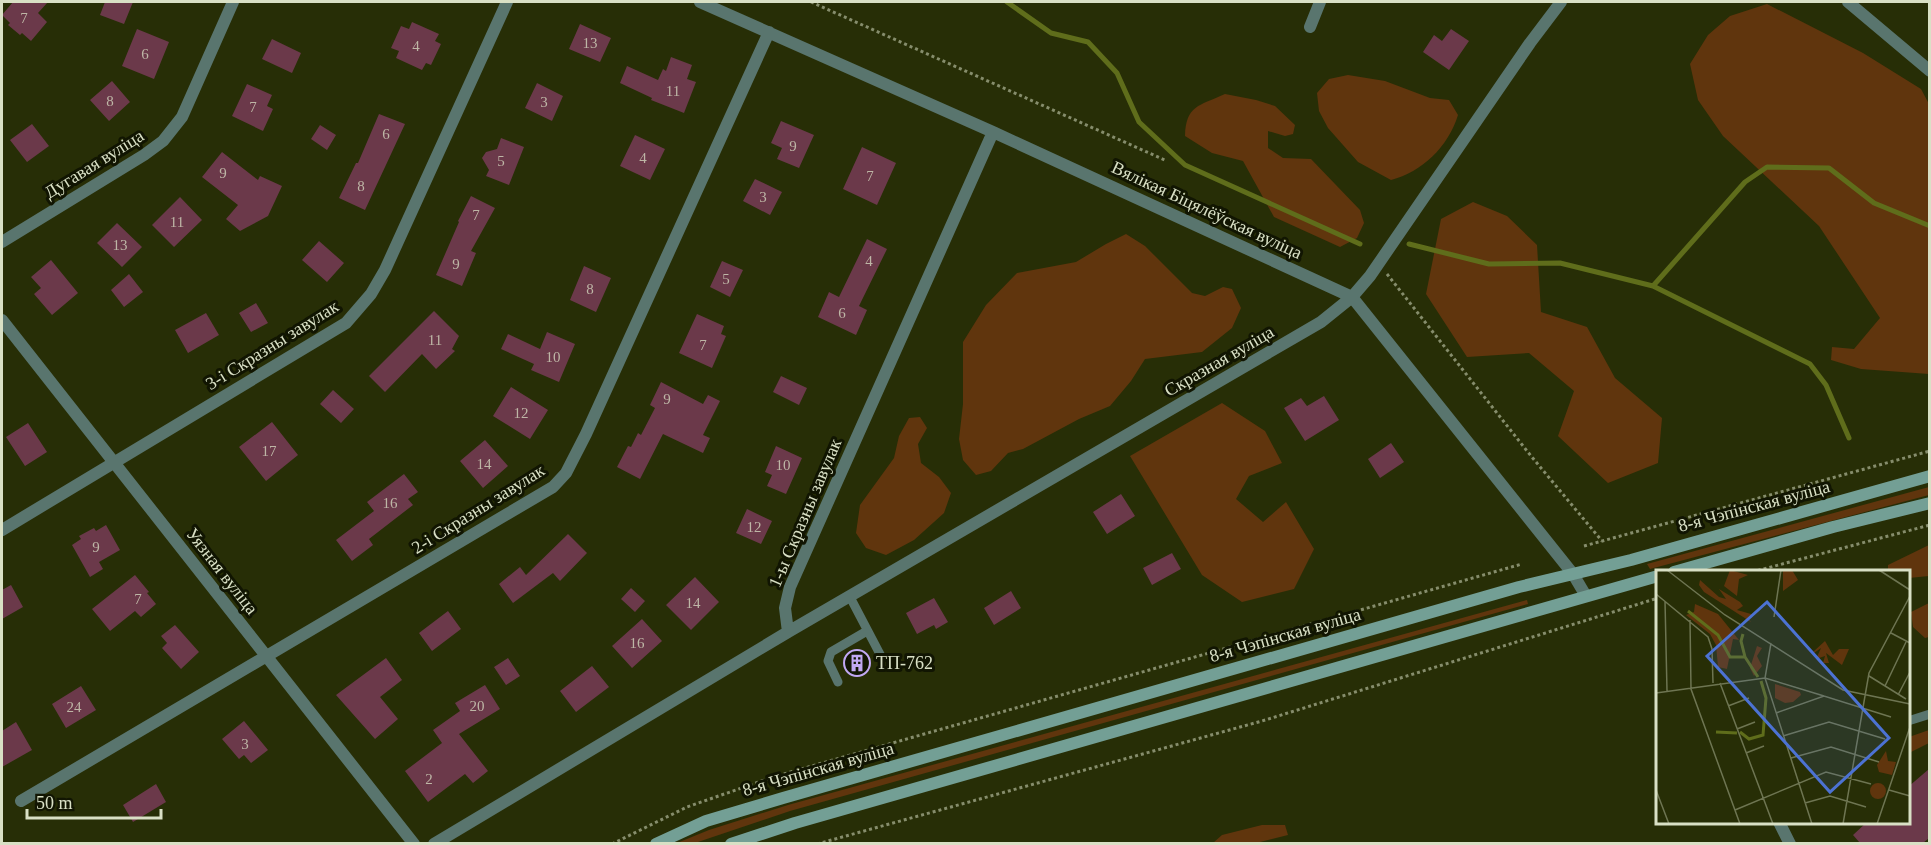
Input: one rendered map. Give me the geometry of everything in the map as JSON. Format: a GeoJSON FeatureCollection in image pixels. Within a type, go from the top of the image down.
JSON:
{"type":"FeatureCollection","features":[{"type":"Feature","properties":{"kind":"main road","name":"8-я Чэпінская вуліца"},"geometry":{"type":"LineString","coordinates":[[656,843],[706,821],[783,798],[1519,587],[1929,476]]}},
{"type":"Feature","properties":{"kind":"main road"},"geometry":{"type":"LineString","coordinates":[[1681,570],[1833,527],[1929,503]]}},
{"type":"Feature","properties":{"kind":"main road"},"geometry":{"type":"LineString","coordinates":[[731,843],[1656,577]]}},
{"type":"Feature","properties":{"kind":"street","name":"Дугавая вуліца"},"geometry":{"type":"LineString","coordinates":[[2,242],[163,141],[182,117],[233,2]]}},
{"type":"Feature","properties":{"kind":"street","name":"3-і Скразны завулак"},"geometry":{"type":"LineString","coordinates":[[2,530],[346,323],[371,294],[385,270],[507,2]]}},
{"type":"Feature","properties":{"kind":"street","name":"Вялікая Біцялёўская вуліца"},"geometry":{"type":"LineString","coordinates":[[700,2],[993,132],[1352,297],[1573,574],[1586,596]]}},
{"type":"Feature","properties":{"kind":"street"},"geometry":{"type":"LineString","coordinates":[[1310,27],[1320,2]]}},
{"type":"Feature","properties":{"kind":"street","name":"Скразная вуліца"},"geometry":{"type":"LineString","coordinates":[[788,632],[1321,322],[1352,297],[1378,264],[1530,43],[1561,2]]}},
{"type":"Feature","properties":{"kind":"street"},"geometry":{"type":"LineString","coordinates":[[1848,2],[1929,71]]}},
{"type":"Feature","properties":{"kind":"street","name":"2-і Скразны завулак"},"geometry":{"type":"LineString","coordinates":[[21,801],[553,487],[566,473],[586,434],[769,32]]}},
{"type":"Feature","properties":{"kind":"street","name":"1-ы Скразны завулак"},"geometry":{"type":"LineString","coordinates":[[788,632],[785,608],[790,587],[993,132]]}},
{"type":"Feature","properties":{"kind":"street","name":"Уязная вуліца"},"geometry":{"type":"LineString","coordinates":[[2,320],[414,843]]}},
{"type":"Feature","properties":{"kind":"street"},"geometry":{"type":"LineString","coordinates":[[434,843],[788,632]]}},
{"type":"Feature","properties":{"kind":"street"},"geometry":{"type":"LineString","coordinates":[[1780,824],[1790,843]]}},
{"type":"Feature","properties":{"kind":"lane"},"geometry":{"type":"LineString","coordinates":[[850,597],[882,657]]}},
{"type":"Feature","properties":{"kind":"lane"},"geometry":{"type":"LineString","coordinates":[[838,682],[828,661],[831,652],[867,630]]}},
{"type":"Feature","properties":{"kind":"lane"},"geometry":{"type":"LineString","coordinates":[[1910,720],[1929,714]]}},
{"type":"Feature","properties":{"kind":"path"},"geometry":{"type":"LineString","coordinates":[[811,2],[1167,161]]}},
{"type":"Feature","properties":{"kind":"path"},"geometry":{"type":"LineString","coordinates":[[1378,264],[1602,542]]}},
{"type":"Feature","properties":{"kind":"path"},"geometry":{"type":"LineString","coordinates":[[1584,546],[1929,451]]}},
{"type":"Feature","properties":{"kind":"path"},"geometry":{"type":"LineString","coordinates":[[1760,570],[1929,525]]}},
{"type":"Feature","properties":{"kind":"path"},"geometry":{"type":"LineString","coordinates":[[1619,537],[1621,544]]}},
{"type":"Feature","properties":{"kind":"path"},"geometry":{"type":"LineString","coordinates":[[612,843],[687,807],[773,777],[1522,564]]}},
{"type":"Feature","properties":{"kind":"path"},"geometry":{"type":"LineString","coordinates":[[817,843],[1262,721],[1656,599]]}},
{"type":"Feature","properties":{"kind":"shaded area"},"geometry":{"type":"Polygon","coordinates":[[[1767,4],[1863,53],[1921,89],[1929,104],[1929,374],[1861,369],[1831,360],[1832,347],[1854,349],[1880,318],[1819,226],[1723,136],[1698,100],[1690,64],[1708,35],[1730,16],[1767,4]]]}},
{"type":"Feature","properties":{"kind":"shaded area"},"geometry":{"type":"Polygon","coordinates":[[[1348,75],[1385,81],[1430,98],[1449,100],[1458,115],[1454,127],[1441,148],[1413,171],[1391,180],[1358,162],[1328,128],[1319,111],[1317,93],[1329,79],[1348,75]]]}},
{"type":"Feature","properties":{"kind":"shaded area"},"geometry":{"type":"Polygon","coordinates":[[[1225,94],[1275,106],[1295,125],[1293,134],[1285,136],[1268,131],[1268,148],[1283,158],[1311,159],[1360,210],[1364,223],[1357,238],[1340,247],[1274,217],[1243,161],[1212,153],[1185,136],[1191,112],[1201,104],[1225,94]]]}},
{"type":"Feature","properties":{"kind":"shaded area"},"geometry":{"type":"Polygon","coordinates":[[[1473,202],[1507,216],[1537,245],[1541,312],[1587,327],[1615,378],[1662,418],[1658,463],[1608,483],[1558,436],[1574,391],[1529,353],[1467,357],[1426,294],[1441,219],[1473,202]]]}},
{"type":"Feature","properties":{"kind":"shaded area"},"geometry":{"type":"Polygon","coordinates":[[[1126,234],[1145,246],[1192,293],[1205,296],[1223,287],[1232,289],[1241,308],[1232,328],[1202,352],[1145,359],[1131,381],[1110,406],[1079,419],[1023,449],[1008,453],[991,471],[976,475],[963,460],[959,439],[963,404],[963,342],[986,305],[1017,273],[1076,262],[1126,234]]]}},
{"type":"Feature","properties":{"kind":"shaded area"},"geometry":{"type":"Polygon","coordinates":[[[1222,403],[1265,431],[1282,463],[1249,476],[1236,499],[1263,522],[1286,502],[1314,549],[1294,589],[1242,602],[1202,575],[1130,456],[1222,403]]]}},
{"type":"Feature","properties":{"kind":"shaded area"},"geometry":{"type":"Polygon","coordinates":[[[920,417],[927,428],[918,444],[921,463],[939,477],[951,493],[944,513],[914,540],[886,555],[866,548],[856,533],[860,505],[894,458],[899,436],[909,418],[920,417]]]}},
{"type":"Feature","properties":{"kind":"shaded area"},"geometry":{"type":"Polygon","coordinates":[[[1929,487],[1929,495],[1650,569],[1647,564],[1929,487]]]}},
{"type":"Feature","properties":{"kind":"shaded area"},"geometry":{"type":"Polygon","coordinates":[[[1929,545],[1929,576],[1910,578],[1910,570],[1888,570],[1888,565],[1929,545]]]}},
{"type":"Feature","properties":{"kind":"shaded area"},"geometry":{"type":"Polygon","coordinates":[[[1527,600],[1528,604],[790,811],[695,843],[677,843],[709,830],[788,805],[1527,600]]]}},
{"type":"Feature","properties":{"kind":"shaded area"},"geometry":{"type":"Polygon","coordinates":[[[1929,603],[1929,637],[1925,638],[1913,627],[1911,612],[1929,603]]]}},
{"type":"Feature","properties":{"kind":"shaded area"},"geometry":{"type":"Polygon","coordinates":[[[1929,730],[1929,743],[1910,752],[1910,737],[1929,730]]]}},
{"type":"Feature","properties":{"kind":"shaded area"},"geometry":{"type":"Polygon","coordinates":[[[1262,825],[1285,825],[1288,835],[1256,843],[1213,843],[1222,835],[1262,825]]]}},
{"type":"Feature","properties":{"kind":"building"},"geometry":{"type":"Polygon","coordinates":[[[13,2],[48,2],[38,13],[47,22],[31,41],[8,25],[10,23],[2,15],[13,2]]]}},
{"type":"Feature","properties":{"kind":"building"},"geometry":{"type":"Polygon","coordinates":[[[105,2],[133,2],[124,24],[100,15],[105,2]]]}},
{"type":"Feature","properties":{"kind":"building"},"geometry":{"type":"Polygon","coordinates":[[[412,22],[439,34],[435,41],[441,44],[431,65],[426,63],[422,70],[396,58],[399,51],[391,48],[401,26],[409,29],[412,22]]]}},
{"type":"Feature","properties":{"kind":"building"},"geometry":{"type":"Polygon","coordinates":[[[580,24],[611,38],[600,62],[569,49],[580,24]]]}},
{"type":"Feature","properties":{"kind":"building"},"geometry":{"type":"Polygon","coordinates":[[[137,29],[169,42],[154,79],[122,66],[137,29]]]}},
{"type":"Feature","properties":{"kind":"building"},"geometry":{"type":"Polygon","coordinates":[[[1451,29],[1469,41],[1449,70],[1423,52],[1434,35],[1442,41],[1451,29]]]}},
{"type":"Feature","properties":{"kind":"building"},"geometry":{"type":"Polygon","coordinates":[[[272,39],[301,53],[292,73],[262,59],[272,39]]]}},
{"type":"Feature","properties":{"kind":"building"},"geometry":{"type":"Polygon","coordinates":[[[671,57],[692,65],[687,79],[696,82],[684,113],[651,100],[652,98],[620,83],[627,66],[658,80],[663,69],[666,71],[671,57]]]}},
{"type":"Feature","properties":{"kind":"building"},"geometry":{"type":"Polygon","coordinates":[[[112,81],[130,102],[109,121],[90,100],[112,81]]]}},
{"type":"Feature","properties":{"kind":"building"},"geometry":{"type":"Polygon","coordinates":[[[537,83],[563,96],[552,121],[525,108],[537,83]]]}},
{"type":"Feature","properties":{"kind":"building"},"geometry":{"type":"Polygon","coordinates":[[[247,84],[272,95],[267,106],[273,109],[263,131],[232,116],[247,84]]]}},
{"type":"Feature","properties":{"kind":"building"},"geometry":{"type":"Polygon","coordinates":[[[379,114],[405,124],[365,210],[339,198],[358,163],[379,114]]]}},
{"type":"Feature","properties":{"kind":"building"},"geometry":{"type":"Polygon","coordinates":[[[781,121],[814,135],[799,168],[777,159],[782,148],[771,143],[781,121]]]}},
{"type":"Feature","properties":{"kind":"building"},"geometry":{"type":"Polygon","coordinates":[[[32,124],[49,146],[27,162],[10,140],[32,124]]]}},
{"type":"Feature","properties":{"kind":"building"},"geometry":{"type":"Polygon","coordinates":[[[320,125],[336,135],[327,150],[311,139],[320,125]]]}},
{"type":"Feature","properties":{"kind":"building"},"geometry":{"type":"Polygon","coordinates":[[[635,135],[665,149],[650,180],[620,166],[635,135]]]}},
{"type":"Feature","properties":{"kind":"building"},"geometry":{"type":"Polygon","coordinates":[[[501,138],[524,147],[509,185],[486,176],[489,170],[482,158],[486,152],[497,149],[501,138]]]}},
{"type":"Feature","properties":{"kind":"building"},"geometry":{"type":"Polygon","coordinates":[[[862,147],[896,163],[877,205],[843,189],[862,147]]]}},
{"type":"Feature","properties":{"kind":"building"},"geometry":{"type":"Polygon","coordinates":[[[222,152],[258,180],[260,176],[282,186],[268,216],[240,231],[226,219],[238,205],[202,177],[222,152]]]}},
{"type":"Feature","properties":{"kind":"building"},"geometry":{"type":"Polygon","coordinates":[[[755,179],[782,192],[770,215],[743,201],[755,179]]]}},
{"type":"Feature","properties":{"kind":"building"},"geometry":{"type":"Polygon","coordinates":[[[471,196],[495,208],[471,251],[476,253],[462,286],[436,275],[471,196]]]}},
{"type":"Feature","properties":{"kind":"building"},"geometry":{"type":"Polygon","coordinates":[[[180,197],[202,220],[174,247],[152,225],[180,197]]]}},
{"type":"Feature","properties":{"kind":"building"},"geometry":{"type":"Polygon","coordinates":[[[117,223],[142,247],[122,267],[97,243],[117,223]]]}},
{"type":"Feature","properties":{"kind":"building"},"geometry":{"type":"Polygon","coordinates":[[[867,239],[887,249],[859,306],[867,310],[856,335],[818,317],[829,292],[839,297],[867,239]]]}},
{"type":"Feature","properties":{"kind":"building"},"geometry":{"type":"Polygon","coordinates":[[[319,241],[344,263],[327,282],[302,260],[319,241]]]}},
{"type":"Feature","properties":{"kind":"building"},"geometry":{"type":"Polygon","coordinates":[[[51,260],[78,293],[52,315],[34,294],[41,288],[31,277],[51,260]]]}},
{"type":"Feature","properties":{"kind":"building"},"geometry":{"type":"Polygon","coordinates":[[[722,261],[743,270],[730,297],[710,287],[722,261]]]}},
{"type":"Feature","properties":{"kind":"building"},"geometry":{"type":"Polygon","coordinates":[[[584,266],[611,278],[596,312],[570,300],[584,266]]]}},
{"type":"Feature","properties":{"kind":"building"},"geometry":{"type":"Polygon","coordinates":[[[129,274],[143,292],[124,307],[111,290],[129,274]]]}},
{"type":"Feature","properties":{"kind":"building"},"geometry":{"type":"Polygon","coordinates":[[[256,303],[268,323],[251,332],[239,313],[256,303]]]}},
{"type":"Feature","properties":{"kind":"building"},"geometry":{"type":"Polygon","coordinates":[[[434,311],[459,336],[452,349],[455,351],[436,369],[422,354],[385,392],[369,376],[434,311]]]}},
{"type":"Feature","properties":{"kind":"building"},"geometry":{"type":"Polygon","coordinates":[[[206,313],[219,335],[188,353],[175,330],[206,313]]]}},
{"type":"Feature","properties":{"kind":"building"},"geometry":{"type":"Polygon","coordinates":[[[697,314],[724,326],[721,334],[726,336],[712,368],[679,353],[697,314]]]}},
{"type":"Feature","properties":{"kind":"building"},"geometry":{"type":"Polygon","coordinates":[[[547,332],[575,344],[559,382],[531,370],[534,364],[501,349],[508,334],[540,349],[547,332]]]}},
{"type":"Feature","properties":{"kind":"building"},"geometry":{"type":"Polygon","coordinates":[[[781,376],[807,388],[799,405],[773,392],[781,376]]]}},
{"type":"Feature","properties":{"kind":"building"},"geometry":{"type":"Polygon","coordinates":[[[661,382],[703,404],[708,395],[720,401],[703,435],[710,438],[703,453],[663,434],[640,479],[617,467],[628,446],[631,447],[638,433],[641,435],[655,408],[650,405],[661,382]]]}},
{"type":"Feature","properties":{"kind":"building"},"geometry":{"type":"Polygon","coordinates":[[[511,387],[548,410],[530,439],[493,416],[511,387]]]}},
{"type":"Feature","properties":{"kind":"building"},"geometry":{"type":"Polygon","coordinates":[[[333,390],[354,409],[341,423],[320,404],[333,390]]]}},
{"type":"Feature","properties":{"kind":"building"},"geometry":{"type":"Polygon","coordinates":[[[1324,396],[1339,420],[1305,441],[1284,408],[1301,398],[1307,406],[1324,396]]]}},
{"type":"Feature","properties":{"kind":"building"},"geometry":{"type":"Polygon","coordinates":[[[272,422],[298,455],[266,481],[239,447],[272,422]]]}},
{"type":"Feature","properties":{"kind":"building"},"geometry":{"type":"Polygon","coordinates":[[[28,423],[47,452],[25,466],[6,437],[28,423]]]}},
{"type":"Feature","properties":{"kind":"building"},"geometry":{"type":"Polygon","coordinates":[[[485,440],[508,466],[483,488],[460,461],[485,440]]]}},
{"type":"Feature","properties":{"kind":"building"},"geometry":{"type":"Polygon","coordinates":[[[1391,443],[1404,462],[1380,478],[1368,459],[1391,443]]]}},
{"type":"Feature","properties":{"kind":"building"},"geometry":{"type":"Polygon","coordinates":[[[776,446],[802,458],[786,494],[767,486],[772,475],[765,472],[776,446]]]}},
{"type":"Feature","properties":{"kind":"building"},"geometry":{"type":"Polygon","coordinates":[[[404,474],[418,492],[408,499],[413,505],[369,539],[373,545],[352,561],[336,540],[374,511],[367,502],[404,474]]]}},
{"type":"Feature","properties":{"kind":"building"},"geometry":{"type":"Polygon","coordinates":[[[1121,494],[1135,516],[1107,534],[1093,512],[1121,494]]]}},
{"type":"Feature","properties":{"kind":"building"},"geometry":{"type":"Polygon","coordinates":[[[747,509],[772,521],[761,544],[736,533],[747,509]]]}},
{"type":"Feature","properties":{"kind":"building"},"geometry":{"type":"Polygon","coordinates":[[[106,525],[120,550],[99,562],[103,569],[90,577],[72,545],[81,539],[79,536],[106,525]]]}},
{"type":"Feature","properties":{"kind":"building"},"geometry":{"type":"Polygon","coordinates":[[[568,534],[587,553],[560,581],[553,573],[513,603],[499,584],[520,567],[526,575],[568,534]]]}},
{"type":"Feature","properties":{"kind":"building"},"geometry":{"type":"Polygon","coordinates":[[[1172,553],[1181,569],[1152,585],[1143,568],[1172,553]]]}},
{"type":"Feature","properties":{"kind":"building"},"geometry":{"type":"Polygon","coordinates":[[[135,575],[156,604],[141,617],[135,611],[110,631],[92,609],[135,575]]]}},
{"type":"Feature","properties":{"kind":"building"},"geometry":{"type":"Polygon","coordinates":[[[695,577],[719,602],[691,630],[666,605],[695,577]]]}},
{"type":"Feature","properties":{"kind":"building"},"geometry":{"type":"Polygon","coordinates":[[[11,585],[23,607],[2,619],[2,590],[11,585]]]}},
{"type":"Feature","properties":{"kind":"building"},"geometry":{"type":"Polygon","coordinates":[[[631,588],[645,601],[635,612],[621,599],[631,588]]]}},
{"type":"Feature","properties":{"kind":"building"},"geometry":{"type":"Polygon","coordinates":[[[1011,591],[1021,608],[994,625],[984,608],[1011,591]]]}},
{"type":"Feature","properties":{"kind":"building"},"geometry":{"type":"Polygon","coordinates":[[[934,598],[948,622],[936,629],[934,625],[917,634],[906,613],[934,598]]]}},
{"type":"Feature","properties":{"kind":"building"},"geometry":{"type":"Polygon","coordinates":[[[448,611],[461,629],[432,651],[419,633],[448,611]]]}},
{"type":"Feature","properties":{"kind":"building"},"geometry":{"type":"Polygon","coordinates":[[[642,619],[662,641],[632,668],[612,646],[642,619]]]}},
{"type":"Feature","properties":{"kind":"building"},"geometry":{"type":"Polygon","coordinates":[[[175,625],[199,652],[181,669],[162,648],[167,643],[161,636],[175,625]]]}},
{"type":"Feature","properties":{"kind":"building"},"geometry":{"type":"Polygon","coordinates":[[[386,658],[402,680],[380,697],[398,719],[375,739],[336,695],[386,658]]]}},
{"type":"Feature","properties":{"kind":"building"},"geometry":{"type":"Polygon","coordinates":[[[508,658],[520,676],[506,685],[494,667],[508,658]]]}},
{"type":"Feature","properties":{"kind":"building"},"geometry":{"type":"Polygon","coordinates":[[[592,666],[609,687],[576,712],[560,691],[592,666]]]}},
{"type":"Feature","properties":{"kind":"building"},"geometry":{"type":"Polygon","coordinates":[[[485,685],[500,709],[459,734],[488,771],[473,783],[465,774],[428,802],[405,771],[442,743],[433,730],[460,711],[455,703],[485,685]]]}},
{"type":"Feature","properties":{"kind":"building"},"geometry":{"type":"Polygon","coordinates":[[[81,686],[96,710],[66,728],[52,704],[81,686]]]}},
{"type":"Feature","properties":{"kind":"building"},"geometry":{"type":"Polygon","coordinates":[[[244,721],[268,750],[251,763],[244,755],[239,759],[222,739],[244,721]]]}},
{"type":"Feature","properties":{"kind":"building"},"geometry":{"type":"Polygon","coordinates":[[[16,722],[32,750],[2,767],[2,731],[16,722]]]}},
{"type":"Feature","properties":{"kind":"building"},"geometry":{"type":"Polygon","coordinates":[[[1929,769],[1929,838],[1923,843],[1860,843],[1853,835],[1865,824],[1910,824],[1910,785],[1929,769]]]}},
{"type":"Feature","properties":{"kind":"building"},"geometry":{"type":"Polygon","coordinates":[[[156,784],[166,802],[133,822],[123,805],[156,784]]]}},
{"type":"Feature","properties":{"kind":"waterway"},"geometry":{"type":"LineString","coordinates":[[1007,2],[1051,33],[1088,42],[1117,73],[1139,122],[1185,165],[1360,244]]}},
{"type":"Feature","properties":{"kind":"waterway"},"geometry":{"type":"LineString","coordinates":[[1653,286],[1745,182],[1767,167],[1829,168],[1874,203],[1930,226]]}},
{"type":"Feature","properties":{"kind":"waterway"},"geometry":{"type":"LineString","coordinates":[[1409,244],[1489,264],[1560,263],[1653,286],[1810,364],[1826,385],[1849,438]]}},
{"type":"Feature","properties":{"kind":"place","name":"ТП-762"},"geometry":{"type":"Point","coordinates":[857,663]}}]}
